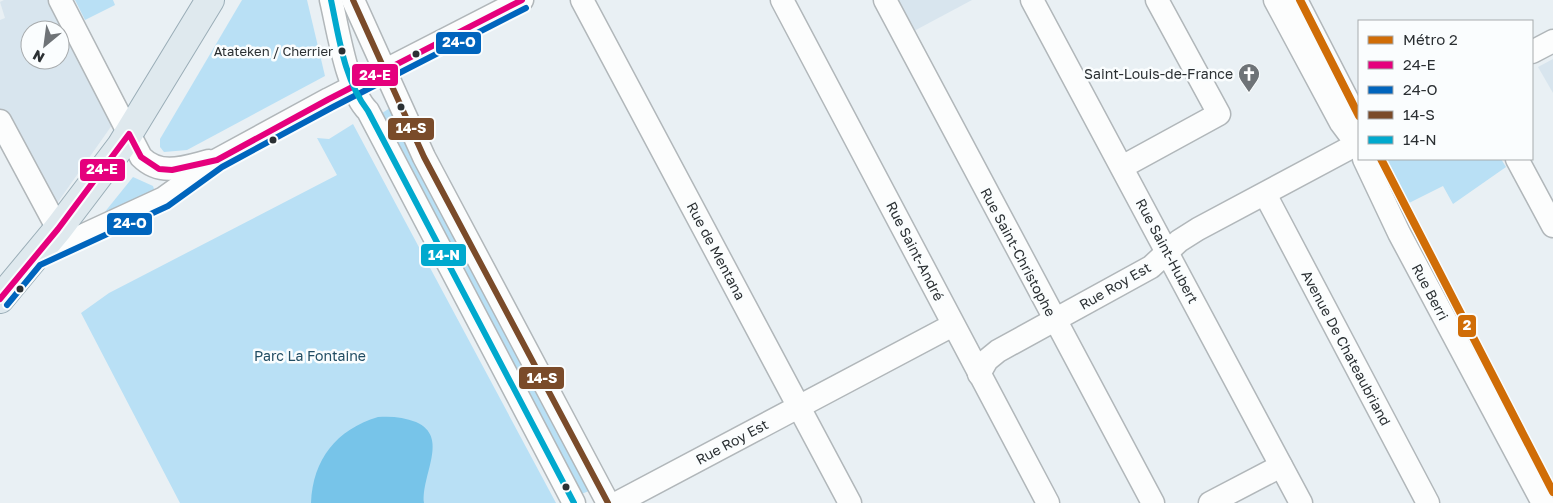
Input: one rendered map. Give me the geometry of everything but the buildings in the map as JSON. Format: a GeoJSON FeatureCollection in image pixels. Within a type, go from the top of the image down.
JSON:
{"type":"FeatureCollection","features":[{"type":"Feature","properties":{"kind":"main road"},"geometry":{"type":"LineString","coordinates":[[0,299],[58,229],[129,134],[204,3]]}},
{"type":"Feature","properties":{"kind":"street"},"geometry":{"type":"LineString","coordinates":[[60,0],[141,157],[159,169],[172,170],[217,160]]}},
{"type":"Feature","properties":{"kind":"street"},"geometry":{"type":"LineString","coordinates":[[331,0],[353,88],[360,103],[368,111],[574,503]]}},
{"type":"Feature","properties":{"kind":"street"},"geometry":{"type":"LineString","coordinates":[[353,0],[424,157],[608,503]]}},
{"type":"Feature","properties":{"kind":"street"},"geometry":{"type":"LineString","coordinates":[[35,258],[164,198],[217,160],[522,0]]}},
{"type":"Feature","properties":{"kind":"street","name":"Rue de Mentana"},"geometry":{"type":"LineString","coordinates":[[582,0],[850,503]]}},
{"type":"Feature","properties":{"kind":"street","name":"Rue Saint-André"},"geometry":{"type":"LineString","coordinates":[[782,0],[1048,503]]}},
{"type":"Feature","properties":{"kind":"street","name":"Rue Saint-Christophe"},"geometry":{"type":"LineString","coordinates":[[885,0],[1054,321],[1153,503]]}},
{"type":"Feature","properties":{"kind":"street","name":"Rue Saint-Hubert"},"geometry":{"type":"LineString","coordinates":[[1032,0],[1301,503]]}},
{"type":"Feature","properties":{"kind":"street"},"geometry":{"type":"LineString","coordinates":[[1122,167],[1219,114],[1157,0]]}},
{"type":"Feature","properties":{"kind":"street","name":"Rue Berri"},"geometry":{"type":"LineString","coordinates":[[1275,0],[1341,123],[1358,140]]}},
{"type":"Feature","properties":{"kind":"street","name":"Rue Berri"},"geometry":{"type":"LineString","coordinates":[[1296,0],[1356,112],[1358,127]]}},
{"type":"Feature","properties":{"kind":"street"},"geometry":{"type":"LineString","coordinates":[[1533,51],[1553,41]]}},
{"type":"Feature","properties":{"kind":"street"},"geometry":{"type":"LineString","coordinates":[[0,121],[58,229]]}},
{"type":"Feature","properties":{"kind":"street","name":"Rue Roy Est"},"geometry":{"type":"LineString","coordinates":[[979,374],[987,360],[998,351],[1151,267],[1179,241],[1358,143]]}},
{"type":"Feature","properties":{"kind":"street","name":"Rue Berri"},"geometry":{"type":"LineString","coordinates":[[1368,160],[1399,233],[1542,503]]}},
{"type":"Feature","properties":{"kind":"street"},"geometry":{"type":"LineString","coordinates":[[1518,160],[1553,226]]}},
{"type":"Feature","properties":{"kind":"street","name":"Avenue De Chateaubriand"},"geometry":{"type":"LineString","coordinates":[[1265,194],[1428,503]]}},
{"type":"Feature","properties":{"kind":"street","name":"Rue Roy Est"},"geometry":{"type":"LineString","coordinates":[[617,503],[954,325]]}},
{"type":"Feature","properties":{"kind":"street"},"geometry":{"type":"LineString","coordinates":[[1210,503],[1281,466]]}},
{"type":"Feature","properties":{"kind":"shaded area"},"geometry":{"type":"Polygon","coordinates":[[[4,0],[56,0],[66,20],[20,20],[20,70],[70,70],[70,27],[117,118],[53,209],[0,110],[0,20],[5,18],[0,2],[4,0]]]}},
{"type":"Feature","properties":{"kind":"shaded area"},"geometry":{"type":"Polygon","coordinates":[[[898,0],[972,0],[914,31],[898,0]]]}},
{"type":"Feature","properties":{"kind":"shaded area"},"geometry":{"type":"Polygon","coordinates":[[[1553,59],[1553,93],[1538,67],[1553,59]]]}},
{"type":"Feature","properties":{"kind":"green space"},"geometry":{"type":"Polygon","coordinates":[[[75,0],[113,0],[115,5],[85,20],[75,0]]]}},
{"type":"Feature","properties":{"kind":"green space"},"geometry":{"type":"Polygon","coordinates":[[[242,0],[307,0],[325,76],[187,150],[164,152],[160,147],[160,139],[242,0]]]}},
{"type":"Feature","properties":{"kind":"green space"},"geometry":{"type":"Polygon","coordinates":[[[390,108],[589,491],[579,495],[379,115],[390,108]]]}},
{"type":"Feature","properties":{"kind":"green space","name":"Parc La Fontaine"},"geometry":{"type":"Polygon","coordinates":[[[353,124],[556,503],[180,503],[81,313],[109,293],[337,175],[317,138],[329,139],[353,124]]]}},
{"type":"Feature","properties":{"kind":"green space"},"geometry":{"type":"Polygon","coordinates":[[[1384,160],[1502,160],[1506,167],[1453,204],[1443,186],[1407,204],[1384,160]]]}},
{"type":"Feature","properties":{"kind":"green space"},"geometry":{"type":"Polygon","coordinates":[[[133,177],[153,186],[155,192],[104,213],[133,177]]]}},
{"type":"Feature","properties":{"kind":"water"},"geometry":{"type":"Polygon","coordinates":[[[378,417],[397,417],[416,422],[426,429],[431,437],[433,447],[432,458],[424,492],[424,503],[311,503],[316,473],[330,448],[350,430],[378,417]]]}},
{"type":"Feature","properties":{"kind":"metro line","name":"2"},"geometry":{"type":"LineString","coordinates":[[1300,0],[1358,114]]}},
{"type":"Feature","properties":{"kind":"metro line","name":"2"},"geometry":{"type":"LineString","coordinates":[[1382,160],[1553,492]]}},
{"type":"Feature","properties":{"kind":"transit line","name":"14-N"},"geometry":{"type":"LineString","coordinates":[[331,0],[343,58],[353,86],[368,111],[574,503]]}},
{"type":"Feature","properties":{"kind":"transit line","name":"14-S"},"geometry":{"type":"LineString","coordinates":[[353,0],[424,157],[608,503]]}},
{"type":"Feature","properties":{"kind":"transit line","name":"24-E"},"geometry":{"type":"LineString","coordinates":[[0,299],[58,229],[129,134],[141,157],[159,169],[172,170],[217,160],[329,99],[522,0]]}},
{"type":"Feature","properties":{"kind":"transit line","name":"24-O"},"geometry":{"type":"LineString","coordinates":[[7,305],[40,265],[168,206],[222,167],[333,107],[526,8]]}},
{"type":"Feature","properties":{"kind":"place","name":"Atateken / Cherrier"},"geometry":{"type":"Point","coordinates":[342,51]}},
{"type":"Feature","properties":{"kind":"place","name":"Saint-Louis-de-France"},"geometry":{"type":"Point","coordinates":[1249,93]}}]}
